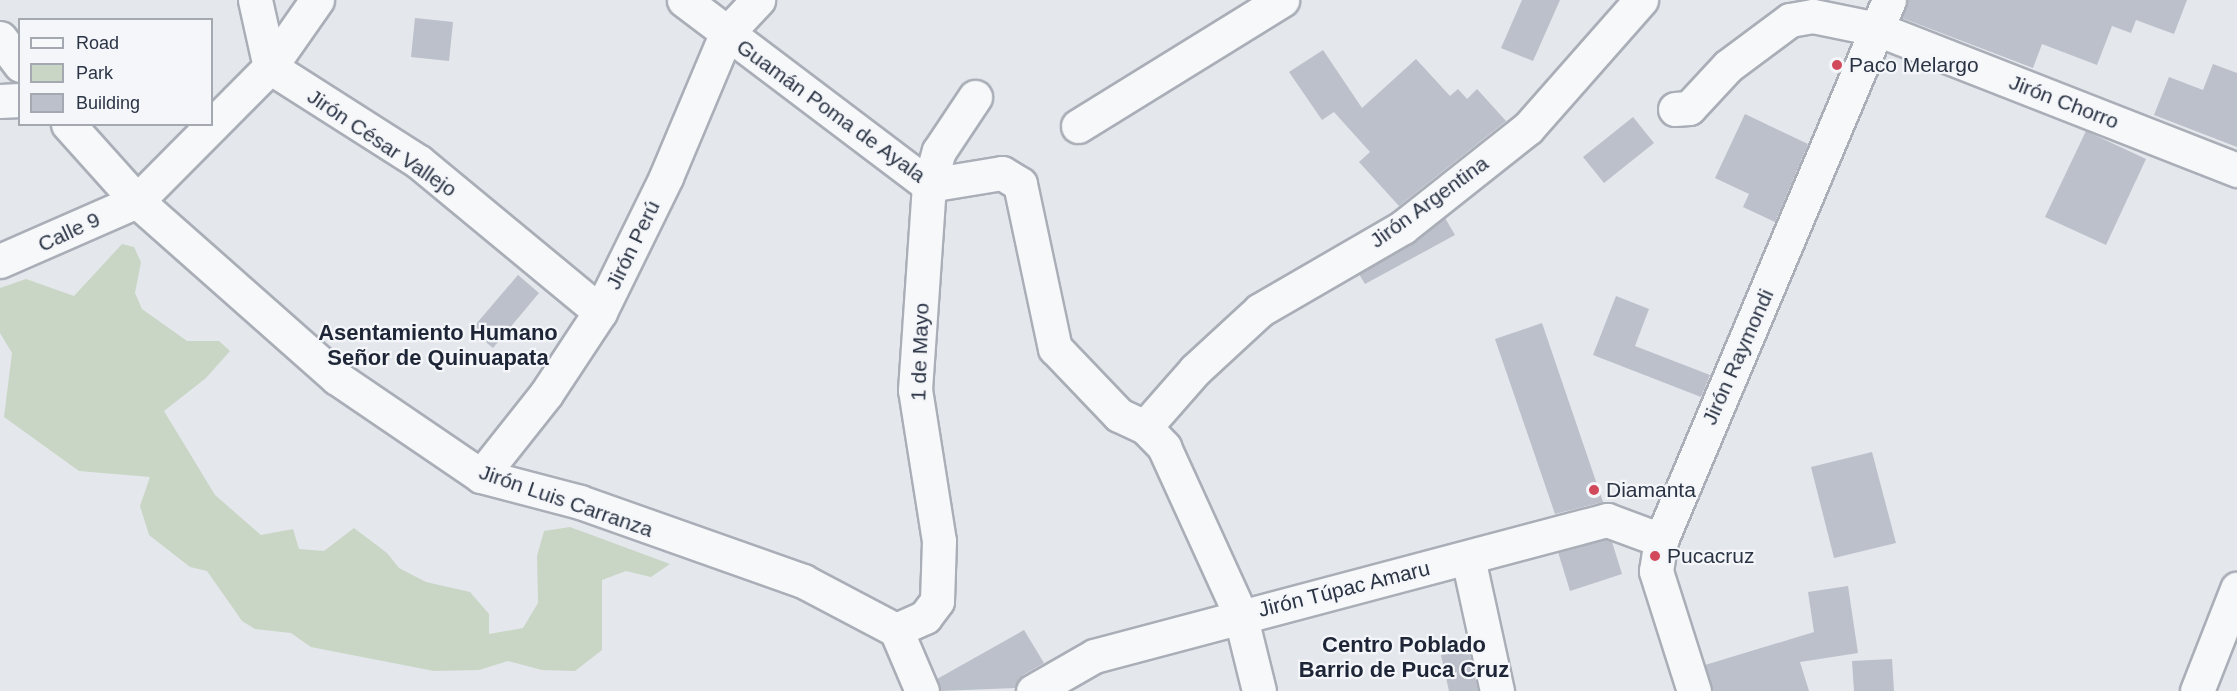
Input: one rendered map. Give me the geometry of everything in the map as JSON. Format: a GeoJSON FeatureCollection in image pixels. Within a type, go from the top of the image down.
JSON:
{"type":"FeatureCollection","features":[{"type":"Feature","properties":{"kind":"street"},"geometry":{"type":"LineString","coordinates":[[255,0],[270,67]]}},
{"type":"Feature","properties":{"kind":"street"},"geometry":{"type":"LineString","coordinates":[[213,124],[270,67],[316,0]]}},
{"type":"Feature","properties":{"kind":"street","name":"Guamán Poma de Ayala"},"geometry":{"type":"LineString","coordinates":[[684,0],[726,34],[929,185],[1002,173],[1020,184],[1055,348],[1119,415],[1145,427]]}},
{"type":"Feature","properties":{"kind":"street","name":"Jirón Perú"},"geometry":{"type":"LineString","coordinates":[[481,476],[546,394],[600,312],[666,177],[726,34],[758,0]]}},
{"type":"Feature","properties":{"kind":"street"},"geometry":{"type":"LineString","coordinates":[[1078,126],[1282,0]]}},
{"type":"Feature","properties":{"kind":"street","name":"Jirón Argentina"},"geometry":{"type":"LineString","coordinates":[[1145,427],[1195,370],[1260,310],[1403,227],[1528,128],[1641,0]]}},
{"type":"Feature","properties":{"kind":"street","name":"Jirón Chorro"},"geometry":{"type":"LineString","coordinates":[[1676,109],[1689,108],[1728,66],[1800,16],[1883,15],[2237,170]]}},
{"type":"Feature","properties":{"kind":"street","name":"Jirón Raymondi"},"geometry":{"type":"LineString","coordinates":[[1695,691],[1656,571],[1661,540],[1883,15]]}},
{"type":"Feature","properties":{"kind":"street"},"geometry":{"type":"LineString","coordinates":[[0,38],[18,62]]}},
{"type":"Feature","properties":{"kind":"street","name":"Jirón César Vallejo"},"geometry":{"type":"LineString","coordinates":[[270,67],[418,162],[600,312]]}},
{"type":"Feature","properties":{"kind":"street","name":"1 de Mayo"},"geometry":{"type":"LineString","coordinates":[[896,630],[925,617],[937,601],[939,542],[915,390],[929,185],[939,151],[975,97]]}},
{"type":"Feature","properties":{"kind":"street"},"geometry":{"type":"LineString","coordinates":[[0,101],[18,100]]}},
{"type":"Feature","properties":{"kind":"street","name":"Jirón Luis Carranza"},"geometry":{"type":"LineString","coordinates":[[70,126],[137,201],[337,378],[481,476],[580,502],[803,581],[896,630]]}},
{"type":"Feature","properties":{"kind":"street"},"geometry":{"type":"LineString","coordinates":[[137,201],[211,126]]}},
{"type":"Feature","properties":{"kind":"street","name":"Calle 9"},"geometry":{"type":"LineString","coordinates":[[0,261],[137,201]]}},
{"type":"Feature","properties":{"kind":"street"},"geometry":{"type":"LineString","coordinates":[[1145,427],[1168,456],[1240,614],[1259,691]]}},
{"type":"Feature","properties":{"kind":"street","name":"Jirón Túpac Amaru"},"geometry":{"type":"LineString","coordinates":[[1033,691],[1094,656],[1240,614],[1468,558],[1607,520],[1661,540]]}},
{"type":"Feature","properties":{"kind":"street"},"geometry":{"type":"LineString","coordinates":[[1468,558],[1497,691]]}},
{"type":"Feature","properties":{"kind":"street"},"geometry":{"type":"LineString","coordinates":[[2197,691],[2237,589]]}},
{"type":"Feature","properties":{"kind":"street"},"geometry":{"type":"LineString","coordinates":[[896,630],[922,691]]}},
{"type":"Feature","properties":{"kind":"green space"},"geometry":{"type":"Polygon","coordinates":[[[122,244],[134,247],[141,262],[135,293],[142,309],[187,341],[219,341],[230,351],[206,378],[164,411],[215,495],[261,535],[293,529],[299,549],[324,551],[354,528],[387,553],[399,568],[426,582],[470,592],[489,614],[489,634],[523,628],[538,603],[537,556],[544,531],[570,527],[670,564],[651,577],[626,571],[602,580],[602,650],[575,671],[542,670],[508,661],[479,670],[434,671],[311,647],[291,633],[255,629],[242,621],[207,571],[190,567],[149,535],[140,506],[150,477],[79,471],[4,417],[12,353],[0,333],[0,288],[26,279],[74,296],[122,244]]]}},
{"type":"Feature","properties":{"kind":"building"},"geometry":{"type":"Polygon","coordinates":[[[1522,0],[1560,0],[1533,61],[1501,48],[1522,0]]]}},
{"type":"Feature","properties":{"kind":"building"},"geometry":{"type":"Polygon","coordinates":[[[1908,0],[2187,0],[2174,34],[2136,20],[2131,33],[2112,26],[2097,65],[2042,44],[2033,68],[1902,18],[1908,0]]]}},
{"type":"Feature","properties":{"kind":"building"},"geometry":{"type":"Polygon","coordinates":[[[415,18],[453,22],[449,61],[411,57],[415,18]]]}},
{"type":"Feature","properties":{"kind":"building"},"geometry":{"type":"Polygon","coordinates":[[[1323,50],[1362,108],[1416,59],[1450,96],[1458,89],[1467,99],[1477,89],[1506,121],[1399,206],[1359,162],[1370,152],[1334,112],[1322,120],[1289,72],[1323,50]]]}},
{"type":"Feature","properties":{"kind":"building"},"geometry":{"type":"Polygon","coordinates":[[[2213,64],[2237,73],[2237,147],[2154,115],[2169,77],[2203,90],[2213,64]]]}},
{"type":"Feature","properties":{"kind":"building"},"geometry":{"type":"Polygon","coordinates":[[[1745,114],[1808,144],[1775,222],[1743,207],[1749,194],[1715,178],[1745,114]]]}},
{"type":"Feature","properties":{"kind":"building"},"geometry":{"type":"Polygon","coordinates":[[[1633,117],[1654,143],[1604,183],[1583,157],[1633,117]]]}},
{"type":"Feature","properties":{"kind":"building"},"geometry":{"type":"Polygon","coordinates":[[[2086,131],[2146,159],[2106,245],[2045,217],[2086,131]]]}},
{"type":"Feature","properties":{"kind":"building"},"geometry":{"type":"Polygon","coordinates":[[[1445,218],[1455,235],[1365,284],[1359,274],[1445,218]]]}},
{"type":"Feature","properties":{"kind":"building"},"geometry":{"type":"Polygon","coordinates":[[[518,275],[539,293],[493,348],[471,330],[518,275]]]}},
{"type":"Feature","properties":{"kind":"building"},"geometry":{"type":"Polygon","coordinates":[[[1616,296],[1649,309],[1635,346],[1710,375],[1701,397],[1593,355],[1616,296]]]}},
{"type":"Feature","properties":{"kind":"building"},"geometry":{"type":"Polygon","coordinates":[[[1542,323],[1603,502],[1555,514],[1495,339],[1542,323]]]}},
{"type":"Feature","properties":{"kind":"building"},"geometry":{"type":"Polygon","coordinates":[[[1872,452],[1896,543],[1834,558],[1811,467],[1872,452]]]}},
{"type":"Feature","properties":{"kind":"building"},"geometry":{"type":"Polygon","coordinates":[[[1606,540],[1612,542],[1622,574],[1570,591],[1558,552],[1606,540]]]}},
{"type":"Feature","properties":{"kind":"building"},"geometry":{"type":"Polygon","coordinates":[[[1848,586],[1858,653],[1800,662],[1809,691],[1712,691],[1705,665],[1814,632],[1808,592],[1848,586]]]}},
{"type":"Feature","properties":{"kind":"building"},"geometry":{"type":"Polygon","coordinates":[[[1024,630],[1044,663],[1023,675],[1015,688],[940,691],[937,679],[1024,630]]]}},
{"type":"Feature","properties":{"kind":"building"},"geometry":{"type":"Polygon","coordinates":[[[1469,650],[1478,691],[1449,691],[1441,655],[1469,650]]]}},
{"type":"Feature","properties":{"kind":"building"},"geometry":{"type":"Polygon","coordinates":[[[1892,659],[1894,691],[1854,691],[1852,661],[1892,659]]]}},
{"type":"Feature","properties":{"kind":"place","name":"Paco Melargo"},"geometry":{"type":"Point","coordinates":[1837,65]}},
{"type":"Feature","properties":{"kind":"place","name":"Diamanta"},"geometry":{"type":"Point","coordinates":[1594,490]}},
{"type":"Feature","properties":{"kind":"place","name":"Pucacruz"},"geometry":{"type":"Point","coordinates":[1655,556]}},
{"type":"Feature","properties":{"kind":"district","name":"Asentamiento Humano Señor de Quinuapata"},"geometry":{"type":"Point","coordinates":[438,344]}},
{"type":"Feature","properties":{"kind":"district","name":"Centro Poblado Barrio de Puca Cruz"},"geometry":{"type":"Point","coordinates":[1404,656]}}]}
